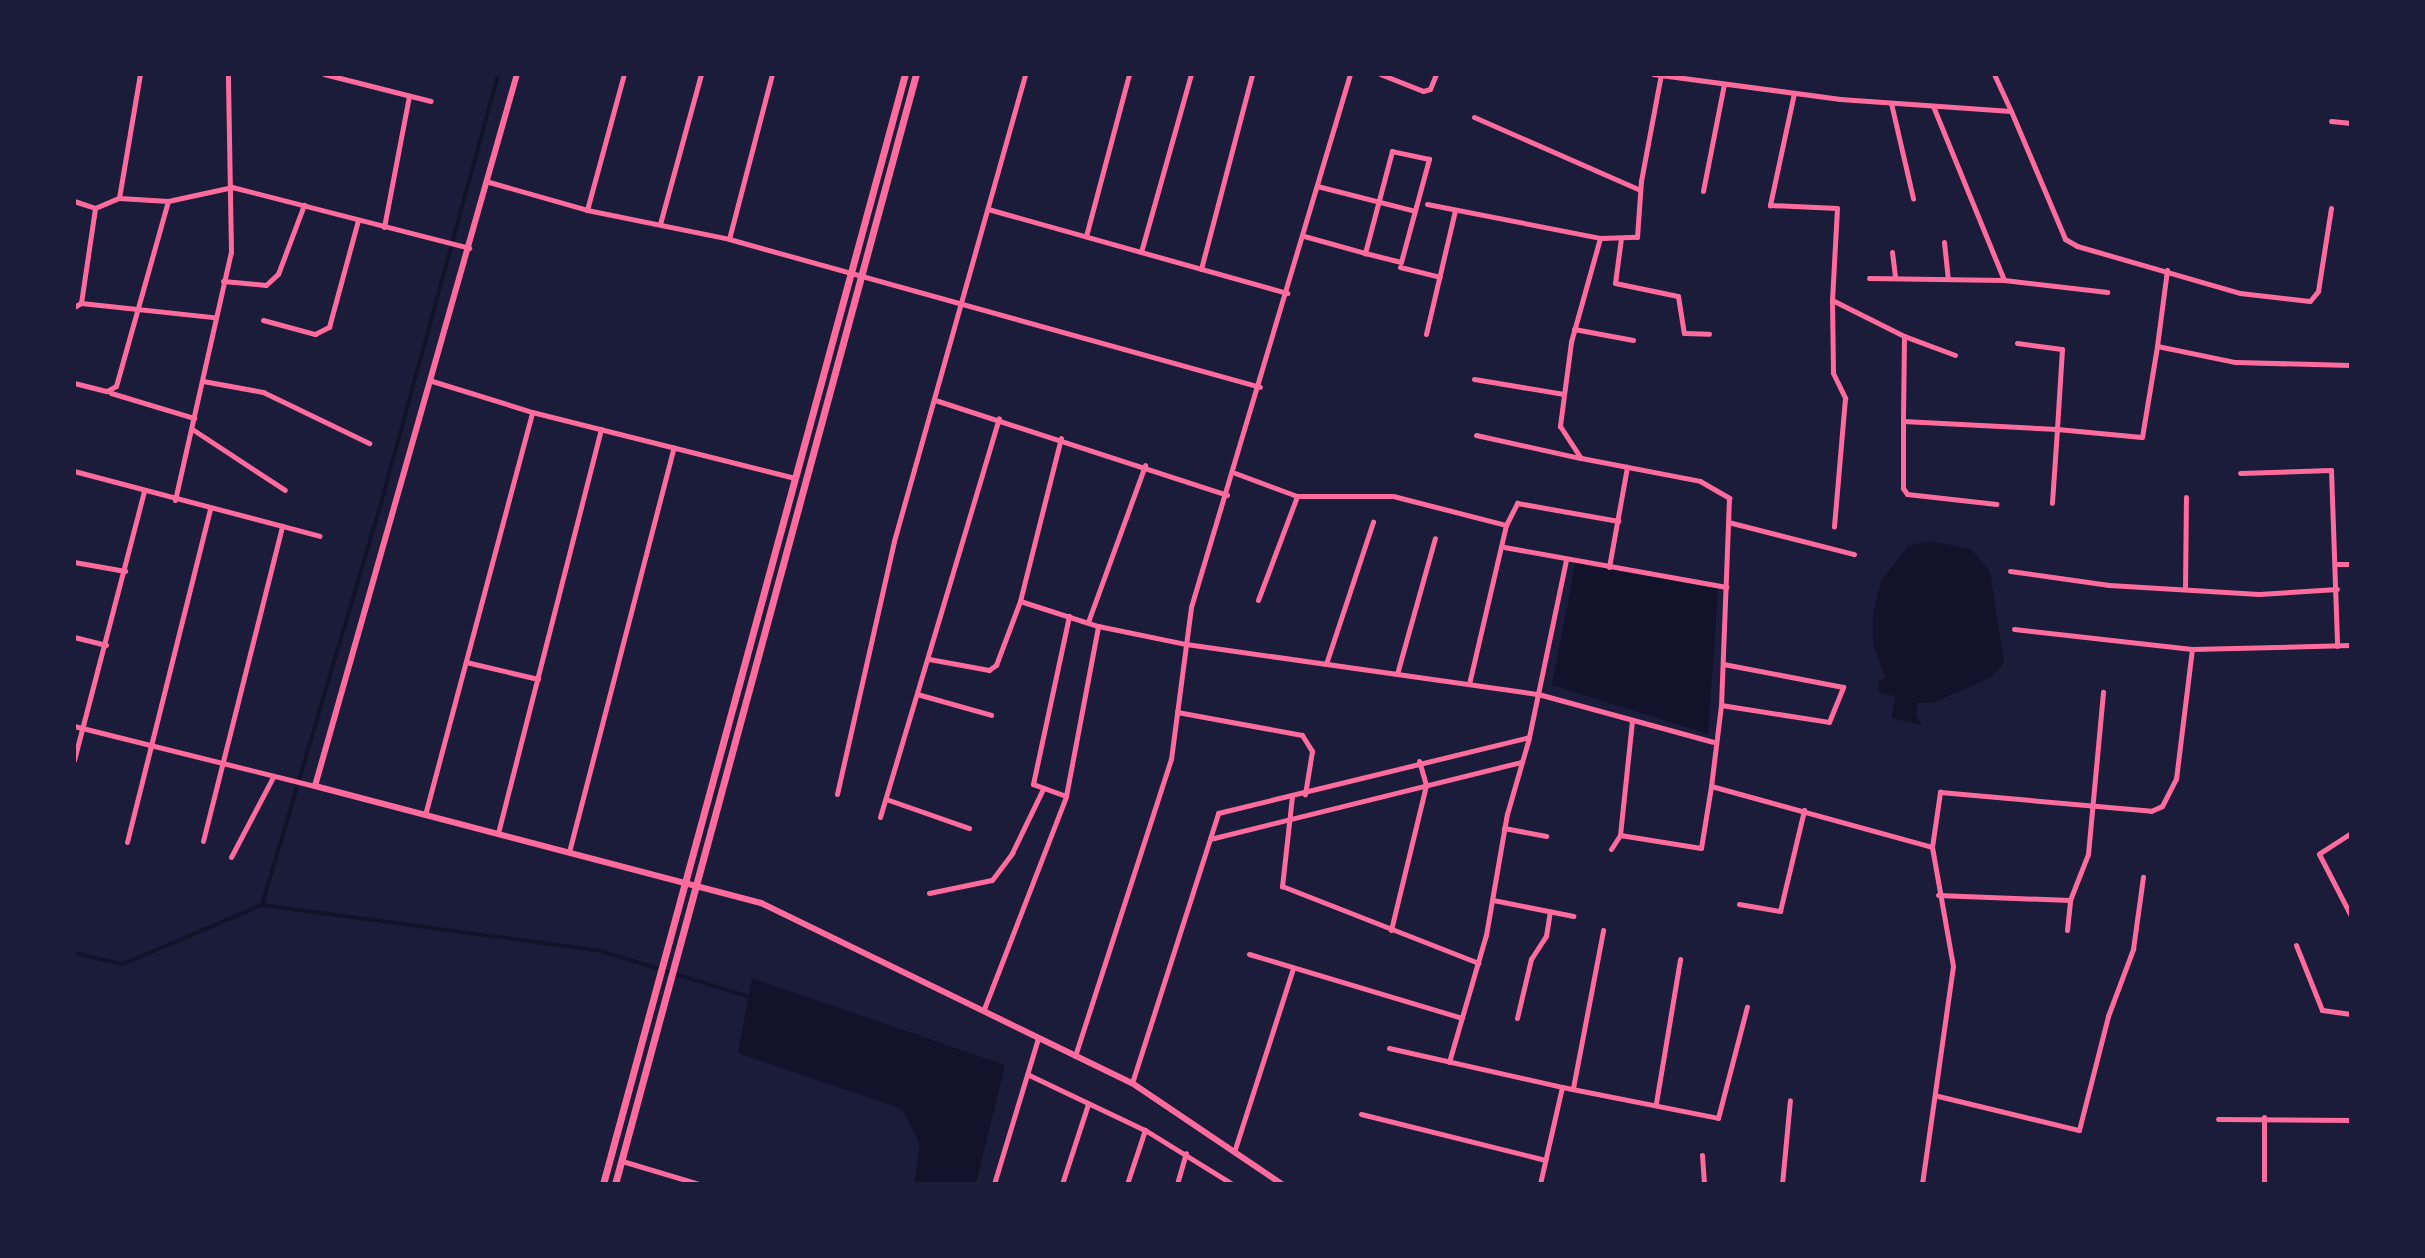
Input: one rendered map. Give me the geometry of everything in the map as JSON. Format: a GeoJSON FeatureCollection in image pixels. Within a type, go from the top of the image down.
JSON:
{"type":"FeatureCollection","features":[{"type":"Feature","properties":{"kind":"main road"},"geometry":{"type":"LineString","coordinates":[[615,1184],[696,884],[905,74]]}},
{"type":"Feature","properties":{"kind":"main road"},"geometry":{"type":"LineString","coordinates":[[603,1184],[795,478],[916,74]]}},
{"type":"Feature","properties":{"kind":"street"},"geometry":{"type":"LineString","coordinates":[[119,198],[140,74]]}},
{"type":"Feature","properties":{"kind":"street"},"geometry":{"type":"LineString","coordinates":[[175,500],[203,381],[213,317],[231,252],[228,74]]}},
{"type":"Feature","properties":{"kind":"street"},"geometry":{"type":"LineString","coordinates":[[324,74],[431,101]]}},
{"type":"Feature","properties":{"kind":"street"},"geometry":{"type":"LineString","coordinates":[[315,786],[489,182],[517,74]]}},
{"type":"Feature","properties":{"kind":"street"},"geometry":{"type":"LineString","coordinates":[[587,210],[624,74]]}},
{"type":"Feature","properties":{"kind":"street"},"geometry":{"type":"LineString","coordinates":[[660,224],[701,74]]}},
{"type":"Feature","properties":{"kind":"street"},"geometry":{"type":"LineString","coordinates":[[729,239],[772,74]]}},
{"type":"Feature","properties":{"kind":"street"},"geometry":{"type":"LineString","coordinates":[[837,794],[894,541],[1025,74]]}},
{"type":"Feature","properties":{"kind":"street"},"geometry":{"type":"LineString","coordinates":[[1086,236],[1129,74]]}},
{"type":"Feature","properties":{"kind":"street"},"geometry":{"type":"LineString","coordinates":[[1141,252],[1191,74]]}},
{"type":"Feature","properties":{"kind":"street"},"geometry":{"type":"LineString","coordinates":[[1201,269],[1252,74]]}},
{"type":"Feature","properties":{"kind":"street"},"geometry":{"type":"LineString","coordinates":[[1075,1056],[1171,759],[1191,607],[1235,473],[1350,74]]}},
{"type":"Feature","properties":{"kind":"street"},"geometry":{"type":"LineString","coordinates":[[1380,74],[1423,91],[1430,89],[1436,74]]}},
{"type":"Feature","properties":{"kind":"street"},"geometry":{"type":"LineString","coordinates":[[1653,74],[1794,93],[2011,111]]}},
{"type":"Feature","properties":{"kind":"street"},"geometry":{"type":"LineString","coordinates":[[1994,74],[2065,239],[2240,293],[2310,301],[2318,291],[2331,208]]}},
{"type":"Feature","properties":{"kind":"street"},"geometry":{"type":"LineString","coordinates":[[1427,204],[1600,238],[1637,237],[1640,190],[1661,75]]}},
{"type":"Feature","properties":{"kind":"street"},"geometry":{"type":"LineString","coordinates":[[1703,191],[1724,84]]}},
{"type":"Feature","properties":{"kind":"street"},"geometry":{"type":"LineString","coordinates":[[1794,93],[1770,205],[1837,208],[1832,300],[1833,373],[1845,398],[1834,527]]}},
{"type":"Feature","properties":{"kind":"street"},"geometry":{"type":"LineString","coordinates":[[384,227],[409,96]]}},
{"type":"Feature","properties":{"kind":"street"},"geometry":{"type":"LineString","coordinates":[[1891,103],[1913,198]]}},
{"type":"Feature","properties":{"kind":"street"},"geometry":{"type":"LineString","coordinates":[[1933,106],[2004,280]]}},
{"type":"Feature","properties":{"kind":"street"},"geometry":{"type":"LineString","coordinates":[[1474,117],[1640,190]]}},
{"type":"Feature","properties":{"kind":"street"},"geometry":{"type":"LineString","coordinates":[[2331,121],[2351,123]]}},
{"type":"Feature","properties":{"kind":"street"},"geometry":{"type":"LineString","coordinates":[[1304,236],[1365,253],[1401,262],[1431,161],[1394,149],[1365,253]]}},
{"type":"Feature","properties":{"kind":"street"},"geometry":{"type":"LineString","coordinates":[[489,182],[587,210],[729,239],[1260,387]]}},
{"type":"Feature","properties":{"kind":"street"},"geometry":{"type":"LineString","coordinates":[[1317,186],[1415,211]]}},
{"type":"Feature","properties":{"kind":"street"},"geometry":{"type":"LineString","coordinates":[[74,201],[95,208],[119,198],[168,201],[232,187],[470,248]]}},
{"type":"Feature","properties":{"kind":"street"},"geometry":{"type":"LineString","coordinates":[[107,391],[116,386],[168,201]]}},
{"type":"Feature","properties":{"kind":"street"},"geometry":{"type":"LineString","coordinates":[[223,281],[266,285],[278,274],[304,205]]}},
{"type":"Feature","properties":{"kind":"street"},"geometry":{"type":"LineString","coordinates":[[81,303],[95,208]]}},
{"type":"Feature","properties":{"kind":"street"},"geometry":{"type":"LineString","coordinates":[[988,209],[1287,293]]}},
{"type":"Feature","properties":{"kind":"street"},"geometry":{"type":"LineString","coordinates":[[1426,334],[1455,210]]}},
{"type":"Feature","properties":{"kind":"street"},"geometry":{"type":"LineString","coordinates":[[263,320],[315,334],[329,327],[358,220]]}},
{"type":"Feature","properties":{"kind":"street"},"geometry":{"type":"LineString","coordinates":[[1581,458],[1560,426],[1574,329],[1600,238]]}},
{"type":"Feature","properties":{"kind":"street"},"geometry":{"type":"LineString","coordinates":[[1621,238],[1615,283],[1678,296],[1684,333],[1709,334]]}},
{"type":"Feature","properties":{"kind":"street"},"geometry":{"type":"LineString","coordinates":[[1944,242],[1948,278]]}},
{"type":"Feature","properties":{"kind":"street"},"geometry":{"type":"LineString","coordinates":[[1892,252],[1895,278]]}},
{"type":"Feature","properties":{"kind":"street"},"geometry":{"type":"LineString","coordinates":[[1400,267],[1440,277]]}},
{"type":"Feature","properties":{"kind":"street"},"geometry":{"type":"LineString","coordinates":[[1903,421],[2142,437],[2167,270]]}},
{"type":"Feature","properties":{"kind":"street"},"geometry":{"type":"LineString","coordinates":[[1869,278],[2004,280],[2107,292]]}},
{"type":"Feature","properties":{"kind":"street"},"geometry":{"type":"LineString","coordinates":[[1832,300],[1904,336],[1955,355]]}},
{"type":"Feature","properties":{"kind":"street"},"geometry":{"type":"LineString","coordinates":[[74,307],[81,303],[213,317]]}},
{"type":"Feature","properties":{"kind":"street"},"geometry":{"type":"LineString","coordinates":[[1574,329],[1633,340]]}},
{"type":"Feature","properties":{"kind":"street"},"geometry":{"type":"LineString","coordinates":[[1904,336],[1903,421],[1907,494],[1996,504]]}},
{"type":"Feature","properties":{"kind":"street"},"geometry":{"type":"LineString","coordinates":[[2017,343],[2062,349],[2052,503]]}},
{"type":"Feature","properties":{"kind":"street"},"geometry":{"type":"LineString","coordinates":[[2157,346],[2235,362],[2351,365]]}},
{"type":"Feature","properties":{"kind":"street"},"geometry":{"type":"LineString","coordinates":[[1474,379],[1564,394]]}},
{"type":"Feature","properties":{"kind":"street"},"geometry":{"type":"LineString","coordinates":[[203,381],[263,392],[369,443]]}},
{"type":"Feature","properties":{"kind":"street"},"geometry":{"type":"LineString","coordinates":[[432,381],[532,412],[795,478]]}},
{"type":"Feature","properties":{"kind":"street"},"geometry":{"type":"LineString","coordinates":[[74,383],[194,418]]}},
{"type":"Feature","properties":{"kind":"street"},"geometry":{"type":"LineString","coordinates":[[935,400],[1145,465],[1227,495]]}},
{"type":"Feature","properties":{"kind":"street"},"geometry":{"type":"LineString","coordinates":[[425,815],[532,412]]}},
{"type":"Feature","properties":{"kind":"street"},"geometry":{"type":"LineString","coordinates":[[880,817],[999,418]]}},
{"type":"Feature","properties":{"kind":"street"},"geometry":{"type":"LineString","coordinates":[[192,429],[285,490]]}},
{"type":"Feature","properties":{"kind":"street"},"geometry":{"type":"LineString","coordinates":[[498,833],[601,429]]}},
{"type":"Feature","properties":{"kind":"street"},"geometry":{"type":"LineString","coordinates":[[1476,435],[1700,481],[1729,498],[1721,705],[1713,742],[1711,786],[1701,848],[1620,835]]}},
{"type":"Feature","properties":{"kind":"street"},"geometry":{"type":"LineString","coordinates":[[929,659],[992,669],[1020,601],[1061,438]]}},
{"type":"Feature","properties":{"kind":"street"},"geometry":{"type":"LineString","coordinates":[[569,852],[674,447]]}},
{"type":"Feature","properties":{"kind":"street"},"geometry":{"type":"LineString","coordinates":[[1088,622],[1145,465]]}},
{"type":"Feature","properties":{"kind":"street"},"geometry":{"type":"LineString","coordinates":[[1609,567],[1627,467]]}},
{"type":"Feature","properties":{"kind":"street"},"geometry":{"type":"LineString","coordinates":[[2240,473],[2331,470],[2337,646]]}},
{"type":"Feature","properties":{"kind":"street"},"geometry":{"type":"LineString","coordinates":[[74,471],[320,536]]}},
{"type":"Feature","properties":{"kind":"street"},"geometry":{"type":"LineString","coordinates":[[1235,473],[1297,496],[1393,496],[1506,525]]}},
{"type":"Feature","properties":{"kind":"street"},"geometry":{"type":"LineString","coordinates":[[74,760],[144,491]]}},
{"type":"Feature","properties":{"kind":"street"},"geometry":{"type":"LineString","coordinates":[[1258,600],[1297,496]]}},
{"type":"Feature","properties":{"kind":"street"},"geometry":{"type":"LineString","coordinates":[[2185,589],[2186,497]]}},
{"type":"Feature","properties":{"kind":"street"},"geometry":{"type":"LineString","coordinates":[[1469,684],[1504,547],[1506,525],[1517,503],[1618,521]]}},
{"type":"Feature","properties":{"kind":"street"},"geometry":{"type":"LineString","coordinates":[[127,842],[210,508]]}},
{"type":"Feature","properties":{"kind":"street"},"geometry":{"type":"LineString","coordinates":[[1326,664],[1373,522]]}},
{"type":"Feature","properties":{"kind":"street"},"geometry":{"type":"LineString","coordinates":[[1728,522],[1854,554]]}},
{"type":"Feature","properties":{"kind":"street"},"geometry":{"type":"LineString","coordinates":[[203,841],[219,763],[282,526]]}},
{"type":"Feature","properties":{"kind":"street"},"geometry":{"type":"LineString","coordinates":[[1397,674],[1435,538]]}},
{"type":"Feature","properties":{"kind":"street"},"geometry":{"type":"LineString","coordinates":[[1504,547],[1726,587]]}},
{"type":"Feature","properties":{"kind":"street"},"geometry":{"type":"LineString","coordinates":[[1449,1062],[1493,900],[1504,828],[1529,737],[1566,560]]}},
{"type":"Feature","properties":{"kind":"street"},"geometry":{"type":"LineString","coordinates":[[74,562],[125,571]]}},
{"type":"Feature","properties":{"kind":"street"},"geometry":{"type":"LineString","coordinates":[[2335,564],[2351,564]]}},
{"type":"Feature","properties":{"kind":"street"},"geometry":{"type":"LineString","coordinates":[[2010,571],[2259,594],[2337,589]]}},
{"type":"Feature","properties":{"kind":"street"},"geometry":{"type":"LineString","coordinates":[[1020,601],[1098,626],[1186,644],[1538,694],[1713,742]]}},
{"type":"Feature","properties":{"kind":"street"},"geometry":{"type":"LineString","coordinates":[[1066,796],[1042,791],[1034,786],[1033,779],[1069,616]]}},
{"type":"Feature","properties":{"kind":"street"},"geometry":{"type":"LineString","coordinates":[[984,1009],[1066,796],[1098,626]]}},
{"type":"Feature","properties":{"kind":"street"},"geometry":{"type":"LineString","coordinates":[[2014,629],[2192,649],[2351,645]]}},
{"type":"Feature","properties":{"kind":"street"},"geometry":{"type":"LineString","coordinates":[[74,637],[106,645]]}},
{"type":"Feature","properties":{"kind":"street"},"geometry":{"type":"LineString","coordinates":[[1922,1184],[1938,1096],[1953,966],[1938,895],[1932,847],[1940,792],[2094,803],[2151,811],[2169,798],[2176,779],[2192,649]]}},
{"type":"Feature","properties":{"kind":"street"},"geometry":{"type":"LineString","coordinates":[[466,662],[538,679]]}},
{"type":"Feature","properties":{"kind":"street"},"geometry":{"type":"LineString","coordinates":[[1721,705],[1829,722],[1843,687],[1723,664]]}},
{"type":"Feature","properties":{"kind":"street"},"geometry":{"type":"LineString","coordinates":[[2067,930],[2070,900],[2088,854],[2103,692]]}},
{"type":"Feature","properties":{"kind":"street"},"geometry":{"type":"LineString","coordinates":[[917,694],[991,715]]}},
{"type":"Feature","properties":{"kind":"street"},"geometry":{"type":"LineString","coordinates":[[1177,712],[1302,735],[1312,751],[1305,794]]}},
{"type":"Feature","properties":{"kind":"street"},"geometry":{"type":"LineString","coordinates":[[1611,849],[1620,835],[1632,721]]}},
{"type":"Feature","properties":{"kind":"street"},"geometry":{"type":"LineString","coordinates":[[74,726],[761,903],[907,977],[984,1009],[1132,1083],[1235,1149],[1282,1184]]}},
{"type":"Feature","properties":{"kind":"street"},"geometry":{"type":"LineString","coordinates":[[1132,1083],[1218,813],[1305,794],[1419,761],[1529,737]]}},
{"type":"Feature","properties":{"kind":"street"},"geometry":{"type":"LineString","coordinates":[[1391,930],[1426,785],[1419,761]]}},
{"type":"Feature","properties":{"kind":"street"},"geometry":{"type":"LineString","coordinates":[[1210,839],[1520,762]]}},
{"type":"Feature","properties":{"kind":"street"},"geometry":{"type":"LineString","coordinates":[[231,857],[269,776]]}},
{"type":"Feature","properties":{"kind":"street"},"geometry":{"type":"LineString","coordinates":[[1711,786],[1932,847]]}},
{"type":"Feature","properties":{"kind":"street"},"geometry":{"type":"LineString","coordinates":[[929,893],[992,880],[1012,853],[1042,791]]}},
{"type":"Feature","properties":{"kind":"street"},"geometry":{"type":"LineString","coordinates":[[1292,796],[1282,886],[1478,963]]}},
{"type":"Feature","properties":{"kind":"street"},"geometry":{"type":"LineString","coordinates":[[886,799],[969,828]]}},
{"type":"Feature","properties":{"kind":"street"},"geometry":{"type":"LineString","coordinates":[[1739,904],[1780,911],[1804,810]]}},
{"type":"Feature","properties":{"kind":"street"},"geometry":{"type":"LineString","coordinates":[[1504,828],[1546,836]]}},
{"type":"Feature","properties":{"kind":"street"},"geometry":{"type":"LineString","coordinates":[[2351,833],[2319,854],[2351,916]]}},
{"type":"Feature","properties":{"kind":"street"},"geometry":{"type":"LineString","coordinates":[[1938,1096],[2079,1130],[2108,1016],[2133,949],[2143,877]]}},
{"type":"Feature","properties":{"kind":"street"},"geometry":{"type":"LineString","coordinates":[[1938,895],[2070,900]]}},
{"type":"Feature","properties":{"kind":"street"},"geometry":{"type":"LineString","coordinates":[[1493,900],[1573,916]]}},
{"type":"Feature","properties":{"kind":"street"},"geometry":{"type":"LineString","coordinates":[[1517,1018],[1531,959],[1546,936],[1550,912]]}},
{"type":"Feature","properties":{"kind":"street"},"geometry":{"type":"LineString","coordinates":[[1573,1088],[1603,930]]}},
{"type":"Feature","properties":{"kind":"street"},"geometry":{"type":"LineString","coordinates":[[2296,945],[2322,1010],[2351,1014]]}},
{"type":"Feature","properties":{"kind":"street"},"geometry":{"type":"LineString","coordinates":[[1249,954],[1462,1018]]}},
{"type":"Feature","properties":{"kind":"street"},"geometry":{"type":"LineString","coordinates":[[1656,1103],[1680,959]]}},
{"type":"Feature","properties":{"kind":"street"},"geometry":{"type":"LineString","coordinates":[[1235,1149],[1293,968]]}},
{"type":"Feature","properties":{"kind":"street"},"geometry":{"type":"LineString","coordinates":[[1389,1048],[1718,1118],[1747,1007]]}},
{"type":"Feature","properties":{"kind":"street"},"geometry":{"type":"LineString","coordinates":[[994,1184],[1038,1038]]}},
{"type":"Feature","properties":{"kind":"street"},"geometry":{"type":"LineString","coordinates":[[1029,1075],[1145,1130],[1232,1184]]}},
{"type":"Feature","properties":{"kind":"street"},"geometry":{"type":"LineString","coordinates":[[1540,1184],[1562,1087]]}},
{"type":"Feature","properties":{"kind":"street"},"geometry":{"type":"LineString","coordinates":[[1782,1184],[1790,1100]]}},
{"type":"Feature","properties":{"kind":"street"},"geometry":{"type":"LineString","coordinates":[[1062,1184],[1088,1104]]}},
{"type":"Feature","properties":{"kind":"street"},"geometry":{"type":"LineString","coordinates":[[1361,1114],[1545,1160]]}},
{"type":"Feature","properties":{"kind":"street"},"geometry":{"type":"LineString","coordinates":[[2264,1117],[2264,1184]]}},
{"type":"Feature","properties":{"kind":"street"},"geometry":{"type":"LineString","coordinates":[[2218,1119],[2351,1120]]}},
{"type":"Feature","properties":{"kind":"street"},"geometry":{"type":"LineString","coordinates":[[1127,1184],[1145,1130]]}},
{"type":"Feature","properties":{"kind":"street"},"geometry":{"type":"LineString","coordinates":[[1177,1184],[1186,1153]]}},
{"type":"Feature","properties":{"kind":"street"},"geometry":{"type":"LineString","coordinates":[[1702,1155],[1704,1184]]}},
{"type":"Feature","properties":{"kind":"street"},"geometry":{"type":"LineString","coordinates":[[621,1161],[699,1184]]}},
{"type":"Feature","properties":{"kind":"shaded area"},"geometry":{"type":"Polygon","coordinates":[[[1929,541],[1971,549],[1990,572],[2004,663],[1990,678],[1932,703],[1918,703],[1916,715],[1922,725],[1892,718],[1895,696],[1879,693],[1878,682],[1885,677],[1873,643],[1873,615],[1881,581],[1908,546],[1929,541]]]}},
{"type":"Feature","properties":{"kind":"shaded area"},"geometry":{"type":"Polygon","coordinates":[[[1576,560],[1718,587],[1708,734],[1552,685],[1576,560]]]}},
{"type":"Feature","properties":{"kind":"shaded area"},"geometry":{"type":"Polygon","coordinates":[[[752,978],[1005,1065],[976,1184],[914,1184],[920,1144],[902,1109],[738,1053],[752,978]]]}},
{"type":"Feature","properties":{"kind":"waterway"},"geometry":{"type":"LineString","coordinates":[[262,905],[384,492],[498,74]]}},
{"type":"Feature","properties":{"kind":"waterway"},"geometry":{"type":"LineString","coordinates":[[74,953],[123,964],[262,905],[601,951],[750,997]]}}]}
